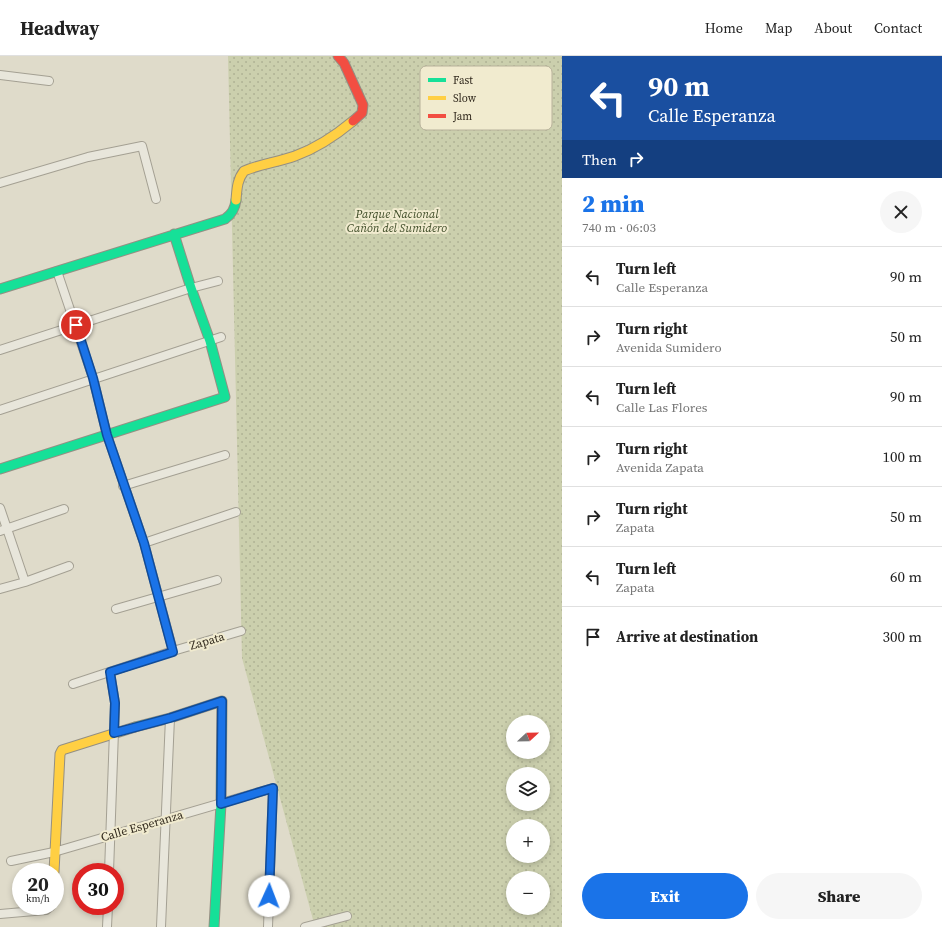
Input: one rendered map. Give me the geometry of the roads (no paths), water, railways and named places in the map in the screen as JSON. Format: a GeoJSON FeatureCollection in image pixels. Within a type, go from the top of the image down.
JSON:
{"type":"FeatureCollection","features":[{"type":"Feature","properties":{"kind":"street"},"geometry":{"type":"LineString","coordinates":[[0,289],[230,217],[234,212],[239,177],[244,171],[306,152],[320,145],[347,127],[361,114],[363,105],[344,63],[338,56]]}},
{"type":"Feature","properties":{"kind":"street"},"geometry":{"type":"LineString","coordinates":[[0,75],[49,81]]}},
{"type":"Feature","properties":{"kind":"street"},"geometry":{"type":"LineString","coordinates":[[0,183],[88,157],[142,146],[156,199]]}},
{"type":"Feature","properties":{"kind":"street"},"geometry":{"type":"LineString","coordinates":[[0,469],[225,397],[210,341],[174,234]]}},
{"type":"Feature","properties":{"kind":"street","name":"Zapata"},"geometry":{"type":"LineString","coordinates":[[57,272],[93,378],[107,435],[123,486],[144,543],[173,652]]}},
{"type":"Feature","properties":{"kind":"street"},"geometry":{"type":"LineString","coordinates":[[0,350],[191,288],[218,281]]}},
{"type":"Feature","properties":{"kind":"street"},"geometry":{"type":"LineString","coordinates":[[0,410],[93,378],[221,337]]}},
{"type":"Feature","properties":{"kind":"street"},"geometry":{"type":"LineString","coordinates":[[123,486],[225,456]]}},
{"type":"Feature","properties":{"kind":"street"},"geometry":{"type":"LineString","coordinates":[[0,508],[4,530],[25,582]]}},
{"type":"Feature","properties":{"kind":"street"},"geometry":{"type":"LineString","coordinates":[[4,530],[64,509]]}},
{"type":"Feature","properties":{"kind":"street"},"geometry":{"type":"LineString","coordinates":[[144,543],[236,512]]}},
{"type":"Feature","properties":{"kind":"street"},"geometry":{"type":"LineString","coordinates":[[0,589],[70,566]]}},
{"type":"Feature","properties":{"kind":"street"},"geometry":{"type":"LineString","coordinates":[[116,609],[217,580]]}},
{"type":"Feature","properties":{"kind":"street","name":"Zapata"},"geometry":{"type":"LineString","coordinates":[[73,684],[241,632]]}},
{"type":"Feature","properties":{"kind":"street"},"geometry":{"type":"LineString","coordinates":[[109,863],[115,703],[110,672]]}},
{"type":"Feature","properties":{"kind":"street"},"geometry":{"type":"LineString","coordinates":[[54,863],[60,754],[62,750],[222,701],[221,804],[214,927]]}},
{"type":"Feature","properties":{"kind":"street"},"geometry":{"type":"LineString","coordinates":[[161,927],[170,718]]}},
{"type":"Feature","properties":{"kind":"street","name":"Calle Esperanza"},"geometry":{"type":"LineString","coordinates":[[11,861],[54,852],[273,788],[268,927]]}},
{"type":"Feature","properties":{"kind":"street"},"geometry":{"type":"LineString","coordinates":[[0,914],[12,913]]}},
{"type":"Feature","properties":{"kind":"street"},"geometry":{"type":"LineString","coordinates":[[107,927],[108,915]]}},
{"type":"Feature","properties":{"kind":"street"},"geometry":{"type":"LineString","coordinates":[[305,927],[347,916]]}},
{"type":"Feature","properties":{"kind":"park label","name":"Parque Nacional Cañón del Sumidero"},"geometry":{"type":"Point","coordinates":[397,221]}}]}
